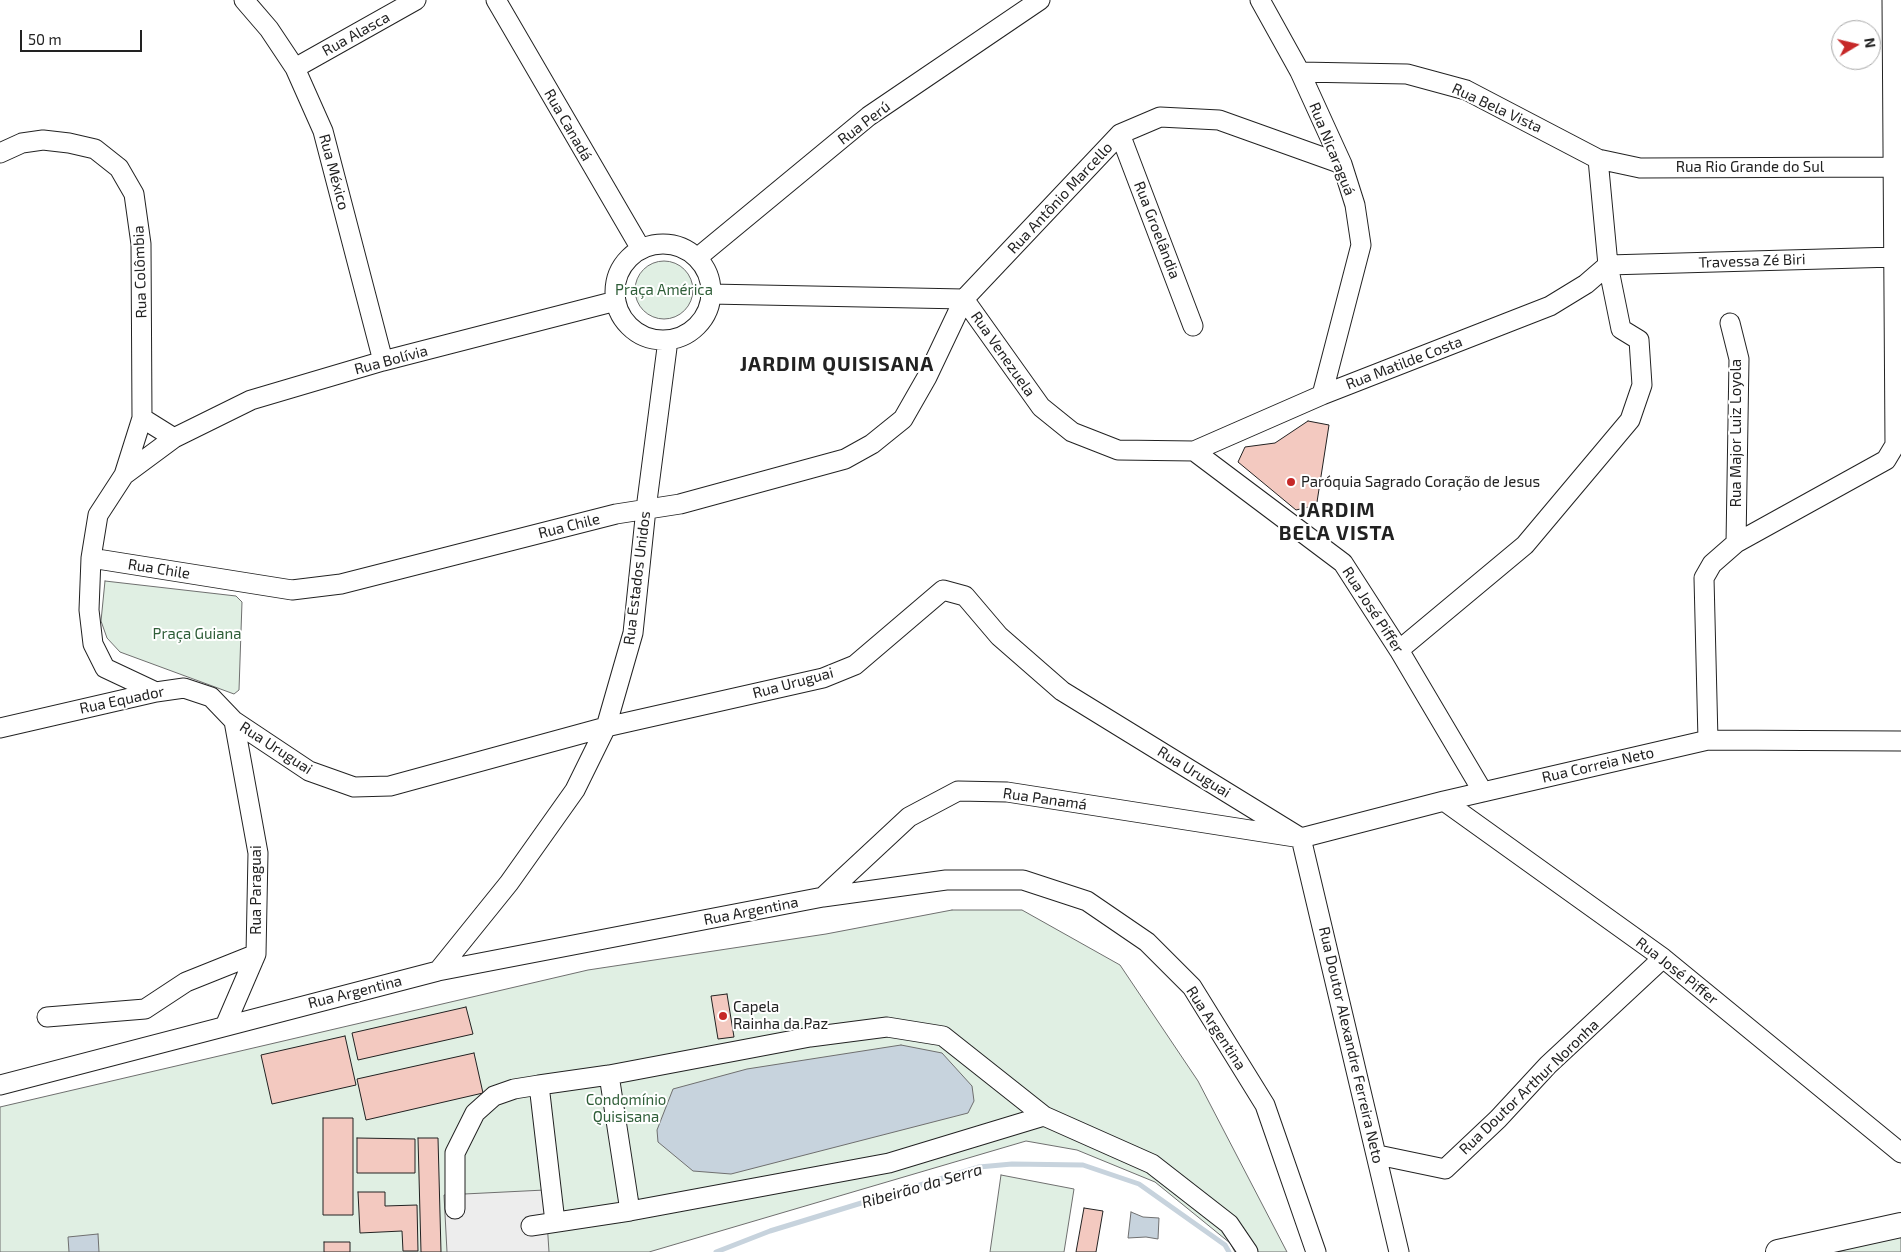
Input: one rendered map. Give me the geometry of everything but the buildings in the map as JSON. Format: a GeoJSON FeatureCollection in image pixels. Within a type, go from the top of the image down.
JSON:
{"type":"FeatureCollection","features":[{"type":"Feature","properties":{"kind":"main road"},"geometry":{"type":"LineString","coordinates":[[1778,1252],[1901,1225]]}},
{"type":"Feature","properties":{"kind":"street","name":"Rua México"},"geometry":{"type":"LineString","coordinates":[[244,0],[269,29],[295,68],[323,131],[383,361]]}},
{"type":"Feature","properties":{"kind":"street","name":"Rua Alasca"},"geometry":{"type":"LineString","coordinates":[[295,68],[416,0]]}},
{"type":"Feature","properties":{"kind":"street","name":"Rua Canadá"},"geometry":{"type":"LineString","coordinates":[[496,0],[641,249]]}},
{"type":"Feature","properties":{"kind":"street","name":"Rua Perú"},"geometry":{"type":"LineString","coordinates":[[697,258],[869,116],[1040,0]]}},
{"type":"Feature","properties":{"kind":"street","name":"Rua Nicaraguá"},"geometry":{"type":"LineString","coordinates":[[1260,0],[1300,72],[1342,164],[1355,205],[1361,245],[1322,395]]}},
{"type":"Feature","properties":{"kind":"street"},"geometry":{"type":"LineString","coordinates":[[1708,740],[1704,578],[1712,564],[1736,543],[1886,460],[1895,445],[1897,164],[1892,0]]}},
{"type":"Feature","properties":{"kind":"street","name":"Rua Bela Vista"},"geometry":{"type":"LineString","coordinates":[[1300,72],[1407,74],[1466,90],[1598,159]]}},
{"type":"Feature","properties":{"kind":"street","name":"Rua Antônio Marcello"},"geometry":{"type":"LineString","coordinates":[[964,299],[1120,134],[1160,117],[1219,120],[1342,164]]}},
{"type":"Feature","properties":{"kind":"street","name":"Rua Groelândia"},"geometry":{"type":"LineString","coordinates":[[1120,134],[1193,326]]}},
{"type":"Feature","properties":{"kind":"street","name":"Rua Colômbia"},"geometry":{"type":"LineString","coordinates":[[0,153],[22,144],[43,140],[69,143],[94,149],[119,168],[134,194],[141,244],[142,418],[124,475]]}},
{"type":"Feature","properties":{"kind":"street"},"geometry":{"type":"LineString","coordinates":[[1399,650],[1524,545],[1630,420],[1642,385],[1639,340],[1621,329],[1608,264],[1598,159]]}},
{"type":"Feature","properties":{"kind":"street","name":"Rua Rio Grande do Sul"},"geometry":{"type":"LineString","coordinates":[[1598,159],[1640,168],[1897,164]]}},
{"type":"Feature","properties":{"kind":"street"},"geometry":{"type":"LineString","coordinates":[[655,244],[670,245],[684,249],[697,258],[707,275],[710,294],[708,308],[702,320],[693,330],[668,340],[654,339],[635,330],[621,315],[616,301],[615,286],[620,271],[628,258],[641,249],[655,244]]}},
{"type":"Feature","properties":{"kind":"street","name":"Travessa Zé Biri"},"geometry":{"type":"LineString","coordinates":[[1608,264],[1895,257]]}},
{"type":"Feature","properties":{"kind":"street","name":"Rua Matilde Costa"},"geometry":{"type":"LineString","coordinates":[[1194,451],[1322,395],[1550,306],[1586,284],[1608,264]]}},
{"type":"Feature","properties":{"kind":"street","name":"Rua Venezuela"},"geometry":{"type":"LineString","coordinates":[[710,294],[964,299],[1041,407],[1072,432],[1118,450],[1194,451]]}},
{"type":"Feature","properties":{"kind":"street","name":"Rua Chile"},"geometry":{"type":"LineString","coordinates":[[91,558],[292,590],[341,584],[616,514],[680,504],[845,459],[872,444],[903,419],[927,377],[964,299]]}},
{"type":"Feature","properties":{"kind":"street","name":"Rua Bolívia"},"geometry":{"type":"LineString","coordinates":[[124,475],[174,438],[251,400],[383,361],[616,301]]}},
{"type":"Feature","properties":{"kind":"street","name":"Rua Major Luiz Loyola"},"geometry":{"type":"LineString","coordinates":[[1730,323],[1738,360],[1736,543]]}},
{"type":"Feature","properties":{"kind":"street","name":"Rua Estados Unidos"},"geometry":{"type":"LineString","coordinates":[[438,971],[510,883],[575,790],[606,727],[633,633],[646,509],[668,340]]}},
{"type":"Feature","properties":{"kind":"street"},"geometry":{"type":"LineString","coordinates":[[142,418],[174,438]]}},
{"type":"Feature","properties":{"kind":"street","name":"Rua José Piffer"},"geometry":{"type":"LineString","coordinates":[[1194,451],[1343,563],[1399,650],[1483,792]]}},
{"type":"Feature","properties":{"kind":"street"},"geometry":{"type":"LineString","coordinates":[[124,475],[98,515],[91,558],[89,610],[93,644],[105,668],[156,692]]}},
{"type":"Feature","properties":{"kind":"street","name":"Rua Uruguai"},"geometry":{"type":"LineString","coordinates":[[234,720],[310,771],[354,787],[390,786],[606,727],[823,678],[855,665],[943,590],[965,596],[999,636],[1062,691],[1301,838]]}},
{"type":"Feature","properties":{"kind":"street","name":"Rua Equador"},"geometry":{"type":"LineString","coordinates":[[0,728],[156,692],[184,688],[211,696],[234,720]]}},
{"type":"Feature","properties":{"kind":"street","name":"Rua Paraguai"},"geometry":{"type":"LineString","coordinates":[[225,1026],[256,954],[258,853],[234,720]]}},
{"type":"Feature","properties":{"kind":"street","name":"Rua Correia Neto"},"geometry":{"type":"LineString","coordinates":[[1301,838],[1444,801],[1708,740],[1901,741]]}},
{"type":"Feature","properties":{"kind":"street","name":"Rua Panamá"},"geometry":{"type":"LineString","coordinates":[[823,897],[909,817],[958,791],[1007,792],[1301,838]]}},
{"type":"Feature","properties":{"kind":"street","name":"Rua José Piffer"},"geometry":{"type":"LineString","coordinates":[[1444,801],[1663,958],[1901,1153]]}},
{"type":"Feature","properties":{"kind":"street","name":"Rua Doutor Alexandre Ferreira Neto"},"geometry":{"type":"LineString","coordinates":[[1301,838],[1378,1155],[1399,1252]]}},
{"type":"Feature","properties":{"kind":"street","name":"Rua Argentina"},"geometry":{"type":"LineString","coordinates":[[0,1086],[438,971],[823,897],[946,880],[1023,880],[1087,901],[1146,942],[1192,987],[1265,1105],[1316,1252]]}},
{"type":"Feature","properties":{"kind":"street"},"geometry":{"type":"LineString","coordinates":[[47,1017],[145,1009],[186,982],[256,954]]}},
{"type":"Feature","properties":{"kind":"street","name":"Rua Doutor Arthur Noronha"},"geometry":{"type":"LineString","coordinates":[[1378,1155],[1445,1169],[1498,1119],[1548,1065],[1663,958]]}},
{"type":"Feature","properties":{"kind":"street"},"geometry":{"type":"LineString","coordinates":[[455,1209],[455,1153],[475,1113],[494,1096],[514,1089],[609,1075],[751,1047],[887,1027],[942,1036],[1044,1116],[1152,1164],[1229,1224],[1248,1252]]}},
{"type":"Feature","properties":{"kind":"street"},"geometry":{"type":"LineString","coordinates":[[609,1075],[630,1211]]}},
{"type":"Feature","properties":{"kind":"street"},"geometry":{"type":"LineString","coordinates":[[538,1085],[555,1222]]}},
{"type":"Feature","properties":{"kind":"street"},"geometry":{"type":"LineString","coordinates":[[532,1226],[630,1211],[889,1163],[1044,1116]]}},
{"type":"Feature","properties":{"kind":"green space","name":"Praça América"},"geometry":{"type":"Polygon","coordinates":[[[658,261],[670,261],[685,269],[693,284],[693,296],[685,311],[670,319],[658,319],[643,311],[635,296],[635,284],[643,269],[658,261]]]}},
{"type":"Feature","properties":{"kind":"green space","name":"Praça Guiana"},"geometry":{"type":"Polygon","coordinates":[[[105,581],[236,596],[242,602],[239,690],[234,694],[120,652],[107,638],[101,621],[105,581]]]}},
{"type":"Feature","properties":{"kind":"green space","name":"Condomínio Quisisana"},"geometry":{"type":"Polygon","coordinates":[[[952,910],[1022,910],[1120,965],[1198,1081],[1287,1252],[1235,1252],[1230,1243],[1155,1182],[1077,1150],[1026,1141],[649,1252],[0,1252],[0,1107],[588,970],[826,934],[952,910]]]}},
{"type":"Feature","properties":{"kind":"green space"},"geometry":{"type":"Polygon","coordinates":[[[1001,1175],[1074,1189],[1064,1252],[990,1252],[1001,1175]]]}},
{"type":"Feature","properties":{"kind":"green space"},"geometry":{"type":"Polygon","coordinates":[[[1901,1236],[1901,1252],[1838,1252],[1876,1240],[1901,1236]]]}},
{"type":"Feature","properties":{"kind":"shaded area"},"geometry":{"type":"Polygon","coordinates":[[[901,1045],[942,1053],[972,1086],[974,1101],[968,1113],[731,1174],[693,1171],[658,1142],[657,1130],[673,1089],[747,1069],[901,1045]]]}},
{"type":"Feature","properties":{"kind":"shaded area"},"geometry":{"type":"Polygon","coordinates":[[[545,1190],[549,1252],[447,1252],[444,1195],[545,1190]]]}},
{"type":"Feature","properties":{"kind":"shaded area"},"geometry":{"type":"Polygon","coordinates":[[[1131,1212],[1143,1217],[1159,1218],[1158,1239],[1146,1237],[1128,1238],[1131,1212]]]}},
{"type":"Feature","properties":{"kind":"shaded area"},"geometry":{"type":"Polygon","coordinates":[[[98,1234],[99,1252],[69,1252],[68,1237],[98,1234]]]}},
{"type":"Feature","properties":{"kind":"waterway","name":"Ribeirão da Serra"},"geometry":{"type":"LineString","coordinates":[[716,1252],[770,1231],[979,1167],[1012,1164],[1083,1165],[1139,1184],[1225,1245],[1229,1252]]}},
{"type":"Feature","properties":{"kind":"place","name":"Paróquia Sagrado Coração de Jesus"},"geometry":{"type":"Point","coordinates":[1291,482]}},
{"type":"Feature","properties":{"kind":"place","name":"Capela Rainha da Paz"},"geometry":{"type":"Point","coordinates":[723,1016]}},
{"type":"Feature","properties":{"kind":"district","name":"JARDIM QUISISANA"},"geometry":{"type":"Point","coordinates":[837,364]}},
{"type":"Feature","properties":{"kind":"district","name":"JARDIM BELA VISTA"},"geometry":{"type":"Point","coordinates":[1337,522]}}]}
